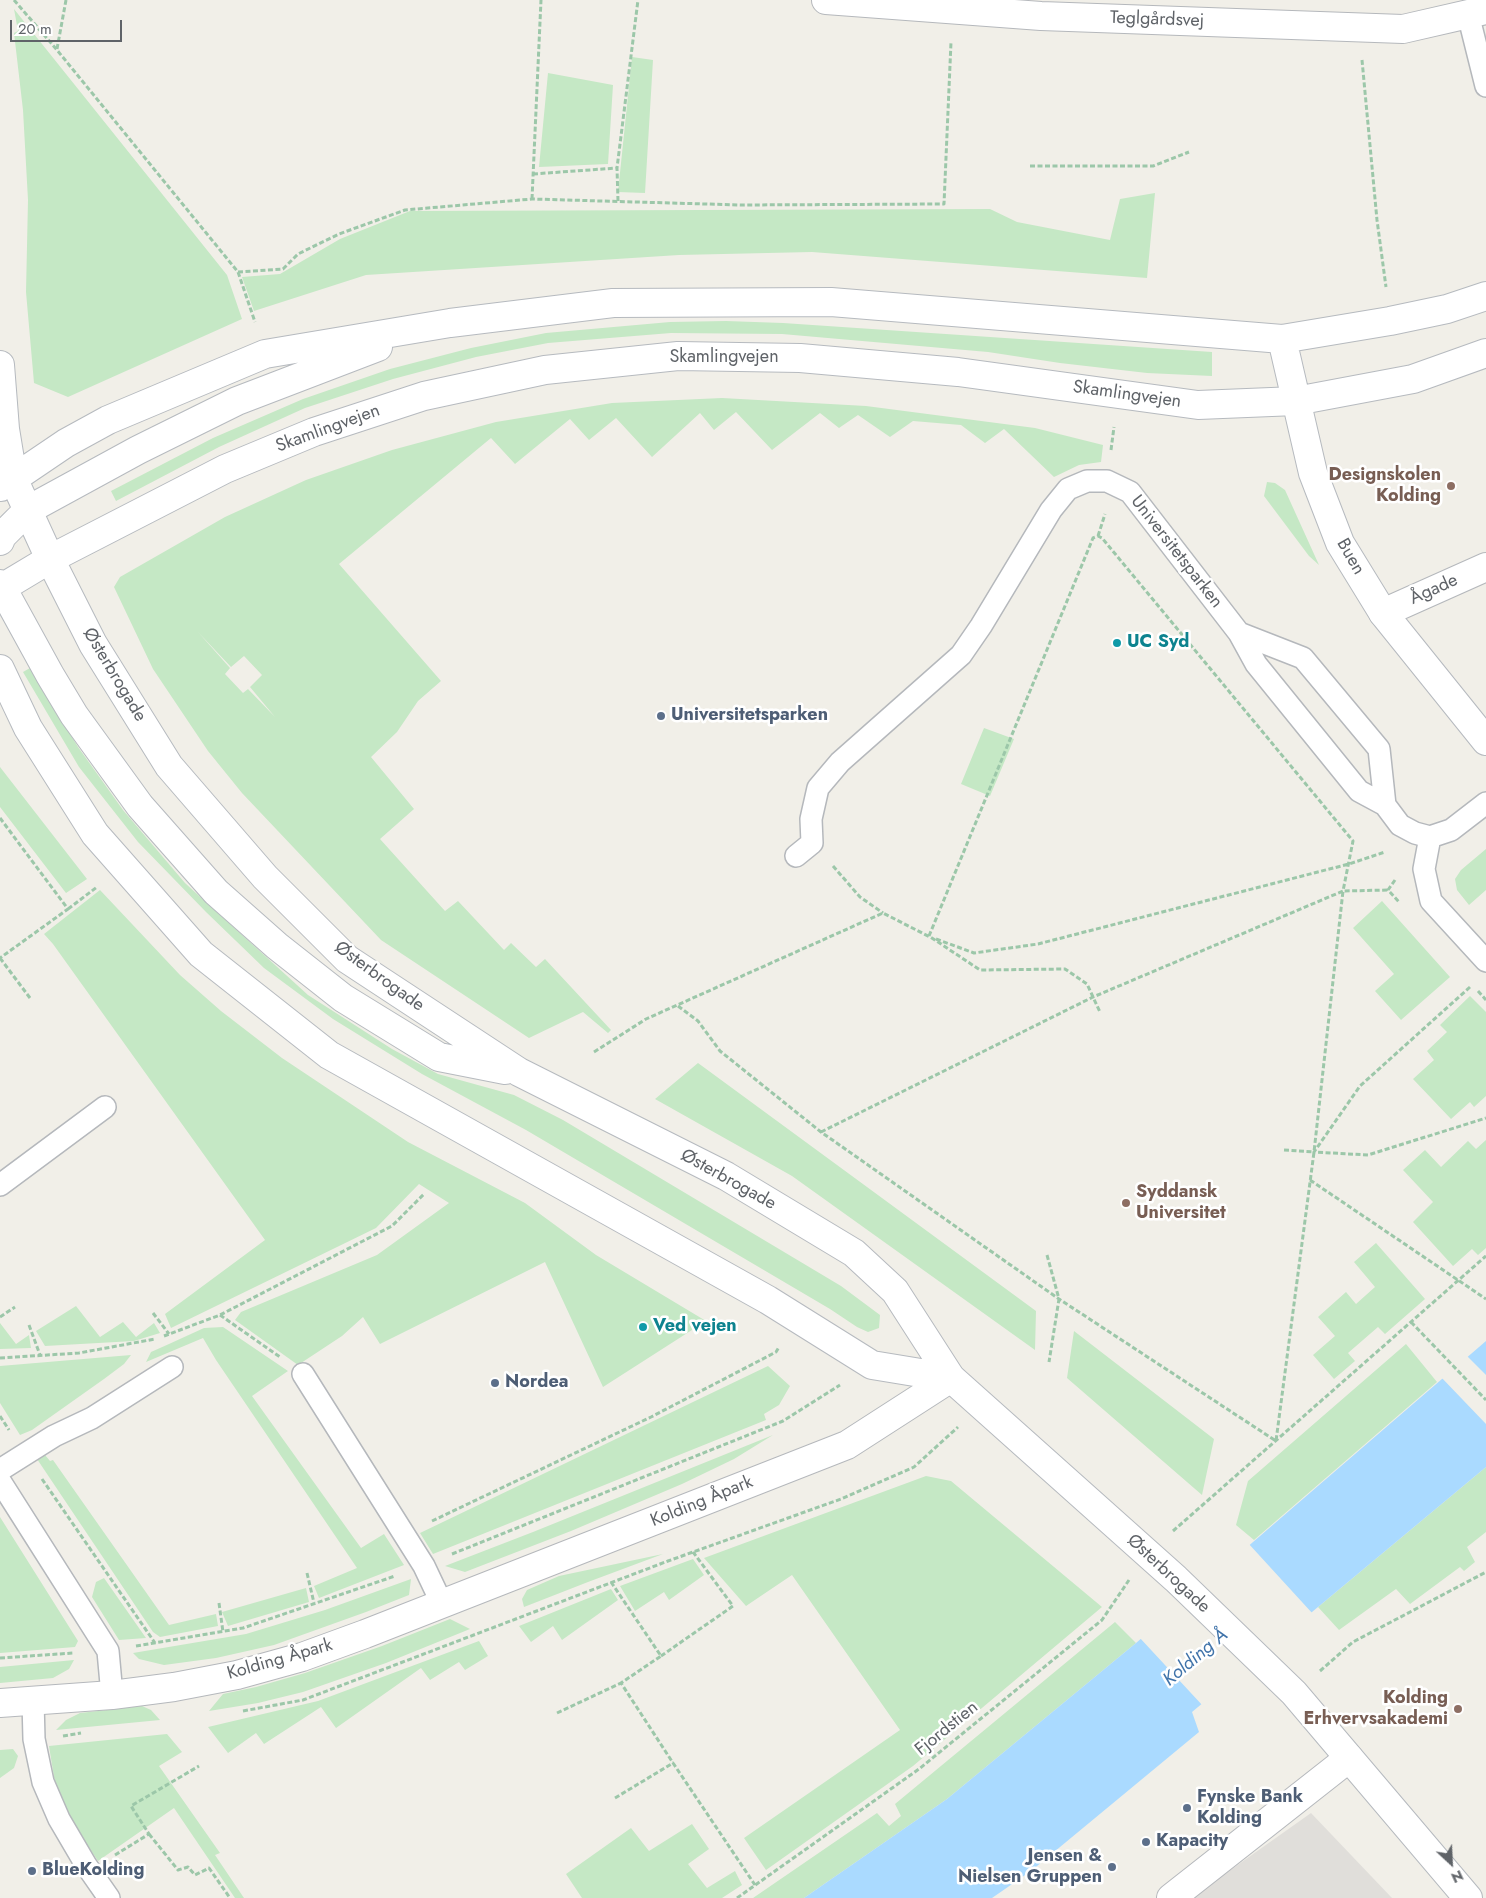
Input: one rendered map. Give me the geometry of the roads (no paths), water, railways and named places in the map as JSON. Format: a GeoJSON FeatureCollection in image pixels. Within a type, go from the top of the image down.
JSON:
{"type":"FeatureCollection","features":[{"type":"Feature","properties":{"kind":"main road","name":"Teglgårdsvej"},"geometry":{"type":"LineString","coordinates":[[826,0],[1038,8],[1403,29],[1477,12]]}},
{"type":"Feature","properties":{"kind":"main road"},"geometry":{"type":"LineString","coordinates":[[7,483],[66,443],[108,420],[265,354],[450,323],[613,303],[831,302],[1282,339],[1390,321],[1447,309],[1486,296]]}},
{"type":"Feature","properties":{"kind":"main road"},"geometry":{"type":"LineString","coordinates":[[50,559],[1,536],[28,510],[131,454],[238,401],[348,357],[450,323]]}},
{"type":"Feature","properties":{"kind":"main road","name":"Buen"},"geometry":{"type":"LineString","coordinates":[[1282,339],[1312,472],[1340,543],[1383,613],[1486,741]]}},
{"type":"Feature","properties":{"kind":"main road","name":"Skamlingvejen"},"geometry":{"type":"LineString","coordinates":[[1,587],[50,559],[225,469],[314,432],[424,396],[545,370],[678,356],[800,358],[958,372],[1198,405],[1296,401],[1414,379],[1486,353]]}},
{"type":"Feature","properties":{"kind":"main road","name":"Østerbrogade"},"geometry":{"type":"LineString","coordinates":[[0,365],[7,483],[28,510],[50,559],[93,644],[169,766],[265,877],[347,959],[519,1072],[726,1176],[854,1253],[895,1291],[951,1378],[1176,1579],[1294,1693],[1468,1898]]}},
{"type":"Feature","properties":{"kind":"main road","name":"Ågade"},"geometry":{"type":"LineString","coordinates":[[1383,613],[1486,567]]}},
{"type":"Feature","properties":{"kind":"main road"},"geometry":{"type":"LineString","coordinates":[[1,587],[74,715],[140,806],[216,892],[277,946],[343,998],[439,1057],[519,1072]]}},
{"type":"Feature","properties":{"kind":"main road"},"geometry":{"type":"LineString","coordinates":[[0,669],[28,728],[95,834],[201,954],[329,1056],[768,1300],[872,1365],[951,1378]]}},
{"type":"Feature","properties":{"kind":"main road","name":"Kolding Åpark"},"geometry":{"type":"LineString","coordinates":[[0,1703],[112,1695],[174,1687],[256,1670],[311,1654],[847,1445],[951,1378]]}},
{"type":"Feature","properties":{"kind":"main road"},"geometry":{"type":"LineString","coordinates":[[1172,1898],[1349,1758]]}},
{"type":"Feature","properties":{"kind":"lane"},"geometry":{"type":"LineString","coordinates":[[1477,12],[1486,86]]}},
{"type":"Feature","properties":{"kind":"lane","name":"Universitetsparken"},"geometry":{"type":"LineString","coordinates":[[804,850],[818,788],[840,762],[961,655],[981,626],[1050,510],[1068,489],[1087,481],[1107,480],[1130,492],[1239,633],[1256,664],[1359,790],[1384,806],[1400,825],[1415,833],[1430,837]]}},
{"type":"Feature","properties":{"kind":"lane"},"geometry":{"type":"LineString","coordinates":[[1239,633],[1303,658],[1378,749],[1384,806]]}},
{"type":"Feature","properties":{"kind":"lane"},"geometry":{"type":"LineString","coordinates":[[1486,803],[1451,830],[1430,837],[1424,869],[1431,901],[1486,961]]}},
{"type":"Feature","properties":{"kind":"lane"},"geometry":{"type":"LineString","coordinates":[[0,1185],[105,1107]]}},
{"type":"Feature","properties":{"kind":"lane"},"geometry":{"type":"LineString","coordinates":[[0,1470],[54,1436],[92,1418],[172,1367]]}},
{"type":"Feature","properties":{"kind":"lane"},"geometry":{"type":"LineString","coordinates":[[302,1374],[424,1566],[442,1604]]}},
{"type":"Feature","properties":{"kind":"lane"},"geometry":{"type":"LineString","coordinates":[[0,1481],[108,1651],[112,1695]]}},
{"type":"Feature","properties":{"kind":"lane"},"geometry":{"type":"LineString","coordinates":[[33,1701],[34,1739],[43,1782],[59,1819],[109,1898]]}},
{"type":"Feature","properties":{"kind":"water","name":"Kolding Å"},"geometry":{"type":"Polygon","coordinates":[[[1486,1341],[1486,1467],[1192,1712],[1199,1732],[1031,1871],[992,1898],[804,1898],[947,1799],[1136,1643],[1486,1341]]]}},
{"type":"Feature","properties":{"kind":"place","name":"Designskolen Kolding"},"geometry":{"type":"Point","coordinates":[1451,486]}},
{"type":"Feature","properties":{"kind":"place","name":"UC Syd"},"geometry":{"type":"Point","coordinates":[1117,643]}},
{"type":"Feature","properties":{"kind":"place","name":"Universitetsparken"},"geometry":{"type":"Point","coordinates":[661,716]}},
{"type":"Feature","properties":{"kind":"place","name":"Syddansk Universitet"},"geometry":{"type":"Point","coordinates":[1126,1203]}},
{"type":"Feature","properties":{"kind":"place","name":"Ved vejen"},"geometry":{"type":"Point","coordinates":[643,1327]}},
{"type":"Feature","properties":{"kind":"place","name":"Nordea"},"geometry":{"type":"Point","coordinates":[495,1383]}},
{"type":"Feature","properties":{"kind":"place","name":"Kolding Erhvervsakademi"},"geometry":{"type":"Point","coordinates":[1458,1709]}},
{"type":"Feature","properties":{"kind":"place","name":"Fynske Bank Kolding"},"geometry":{"type":"Point","coordinates":[1187,1808]}},
{"type":"Feature","properties":{"kind":"place","name":"Kapacity"},"geometry":{"type":"Point","coordinates":[1146,1842]}},
{"type":"Feature","properties":{"kind":"place","name":"Jensen & Nielsen Gruppen"},"geometry":{"type":"Point","coordinates":[1112,1867]}},
{"type":"Feature","properties":{"kind":"place","name":"BlueKolding"},"geometry":{"type":"Point","coordinates":[32,1871]}}]}
